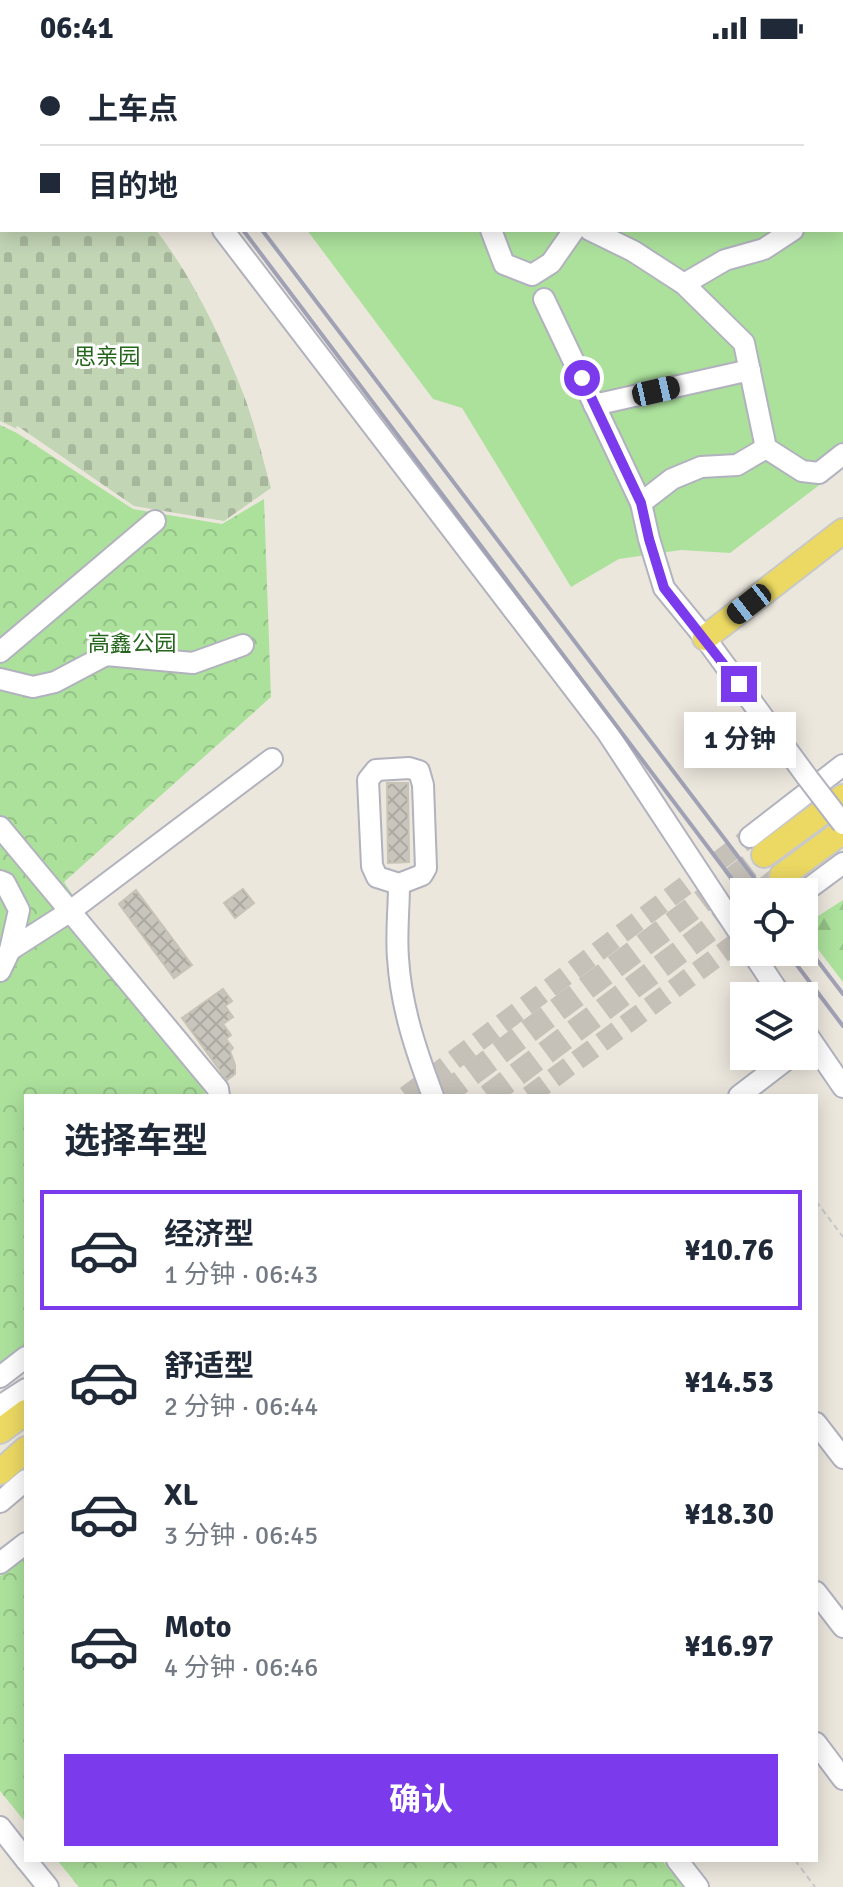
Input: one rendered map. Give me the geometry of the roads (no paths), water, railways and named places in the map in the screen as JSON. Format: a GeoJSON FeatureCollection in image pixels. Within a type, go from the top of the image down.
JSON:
{"type":"FeatureCollection","features":[{"type":"Feature","properties":{"kind":"main road"},"geometry":{"type":"LineString","coordinates":[[705,638],[843,531]]}},
{"type":"Feature","properties":{"kind":"main road"},"geometry":{"type":"LineString","coordinates":[[757,846],[843,797]]}},
{"type":"Feature","properties":{"kind":"main road"},"geometry":{"type":"LineString","coordinates":[[782,876],[843,831]]}},
{"type":"Feature","properties":{"kind":"main road"},"geometry":{"type":"LineString","coordinates":[[0,1431],[24,1413]]}},
{"type":"Feature","properties":{"kind":"main road"},"geometry":{"type":"LineString","coordinates":[[0,1472],[24,1451]]}},
{"type":"Feature","properties":{"kind":"street"},"geometry":{"type":"LineString","coordinates":[[225,232],[607,732],[730,919]]}},
{"type":"Feature","properties":{"kind":"street"},"geometry":{"type":"LineString","coordinates":[[492,232],[504,264],[532,275],[551,263],[573,232]]}},
{"type":"Feature","properties":{"kind":"street"},"geometry":{"type":"LineString","coordinates":[[594,232],[633,251],[684,284],[744,343],[766,448],[802,471],[819,473],[843,454]]}},
{"type":"Feature","properties":{"kind":"street"},"geometry":{"type":"LineString","coordinates":[[684,284],[725,260],[764,249],[790,232]]}},
{"type":"Feature","properties":{"kind":"street"},"geometry":{"type":"LineString","coordinates":[[544,299],[641,503],[664,588],[705,638],[843,824]]}},
{"type":"Feature","properties":{"kind":"street"},"geometry":{"type":"LineString","coordinates":[[594,405],[750,370]]}},
{"type":"Feature","properties":{"kind":"street"},"geometry":{"type":"LineString","coordinates":[[641,503],[672,479],[701,467],[737,465],[766,448]]}},
{"type":"Feature","properties":{"kind":"street"},"geometry":{"type":"LineString","coordinates":[[0,652],[155,521]]}},
{"type":"Feature","properties":{"kind":"street"},"geometry":{"type":"LineString","coordinates":[[0,679],[33,687],[55,682],[106,655],[193,663],[243,645]]}},
{"type":"Feature","properties":{"kind":"street"},"geometry":{"type":"LineString","coordinates":[[10,950],[69,912],[272,759]]}},
{"type":"Feature","properties":{"kind":"street"},"geometry":{"type":"LineString","coordinates":[[757,846],[843,765]]}},
{"type":"Feature","properties":{"kind":"street"},"geometry":{"type":"LineString","coordinates":[[409,768],[419,771],[423,785],[426,868],[422,875],[399,884],[377,877],[372,866],[368,780],[376,770],[409,768]]}},
{"type":"Feature","properties":{"kind":"street"},"geometry":{"type":"LineString","coordinates":[[0,827],[218,1089],[219,1094]]}},
{"type":"Feature","properties":{"kind":"street"},"geometry":{"type":"LineString","coordinates":[[818,882],[843,863]]}},
{"type":"Feature","properties":{"kind":"street"},"geometry":{"type":"LineString","coordinates":[[0,881],[5,883],[19,910],[10,950],[0,971]]}},
{"type":"Feature","properties":{"kind":"street"},"geometry":{"type":"LineString","coordinates":[[399,884],[398,958],[405,1010],[411,1037],[432,1094]]}},
{"type":"Feature","properties":{"kind":"street"},"geometry":{"type":"LineString","coordinates":[[818,1055],[843,1087]]}},
{"type":"Feature","properties":{"kind":"street"},"geometry":{"type":"LineString","coordinates":[[742,1094],[773,1070]]}},
{"type":"Feature","properties":{"kind":"street"},"geometry":{"type":"LineString","coordinates":[[0,1377],[24,1359]]}},
{"type":"Feature","properties":{"kind":"street"},"geometry":{"type":"LineString","coordinates":[[0,1406],[24,1390]]}},
{"type":"Feature","properties":{"kind":"street"},"geometry":{"type":"LineString","coordinates":[[818,1426],[843,1458]]}},
{"type":"Feature","properties":{"kind":"street"},"geometry":{"type":"LineString","coordinates":[[0,1502],[24,1482]]}},
{"type":"Feature","properties":{"kind":"street"},"geometry":{"type":"LineString","coordinates":[[0,1562],[24,1544]]}},
{"type":"Feature","properties":{"kind":"street"},"geometry":{"type":"LineString","coordinates":[[818,1595],[843,1627]]}},
{"type":"Feature","properties":{"kind":"street"},"geometry":{"type":"LineString","coordinates":[[818,1746],[843,1779]]}},
{"type":"Feature","properties":{"kind":"street"},"geometry":{"type":"LineString","coordinates":[[0,1827],[24,1857]]}},
{"type":"Feature","properties":{"kind":"street"},"geometry":{"type":"LineString","coordinates":[[28,1862],[48,1887]]}},
{"type":"Feature","properties":{"kind":"street"},"geometry":{"type":"LineString","coordinates":[[679,1862],[698,1887]]}},
{"type":"Feature","properties":{"kind":"tunnel"},"geometry":{"type":"LineString","coordinates":[[409,1094],[750,837]]}},
{"type":"Feature","properties":{"kind":"tunnel"},"geometry":{"type":"LineString","coordinates":[[445,1094],[764,855]]}},
{"type":"Feature","properties":{"kind":"tunnel"},"geometry":{"type":"LineString","coordinates":[[491,1094],[730,914]]}},
{"type":"Feature","properties":{"kind":"tunnel"},"geometry":{"type":"LineString","coordinates":[[532,1094],[730,947]]}},
{"type":"Feature","properties":{"kind":"railway"},"geometry":{"type":"LineString","coordinates":[[245,232],[731,878]]}},
{"type":"Feature","properties":{"kind":"railway"},"geometry":{"type":"LineString","coordinates":[[264,232],[754,878]]}},
{"type":"Feature","properties":{"kind":"railway"},"geometry":{"type":"LineString","coordinates":[[818,961],[843,994]]}},
{"type":"Feature","properties":{"kind":"railway"},"geometry":{"type":"LineString","coordinates":[[798,966],[843,1026]]}},
{"type":"Feature","properties":{"kind":"park label","name":"思亲园"},"geometry":{"type":"Point","coordinates":[107,356]}},
{"type":"Feature","properties":{"kind":"park label","name":"高鑫公园"},"geometry":{"type":"Point","coordinates":[132,643]}}]}
